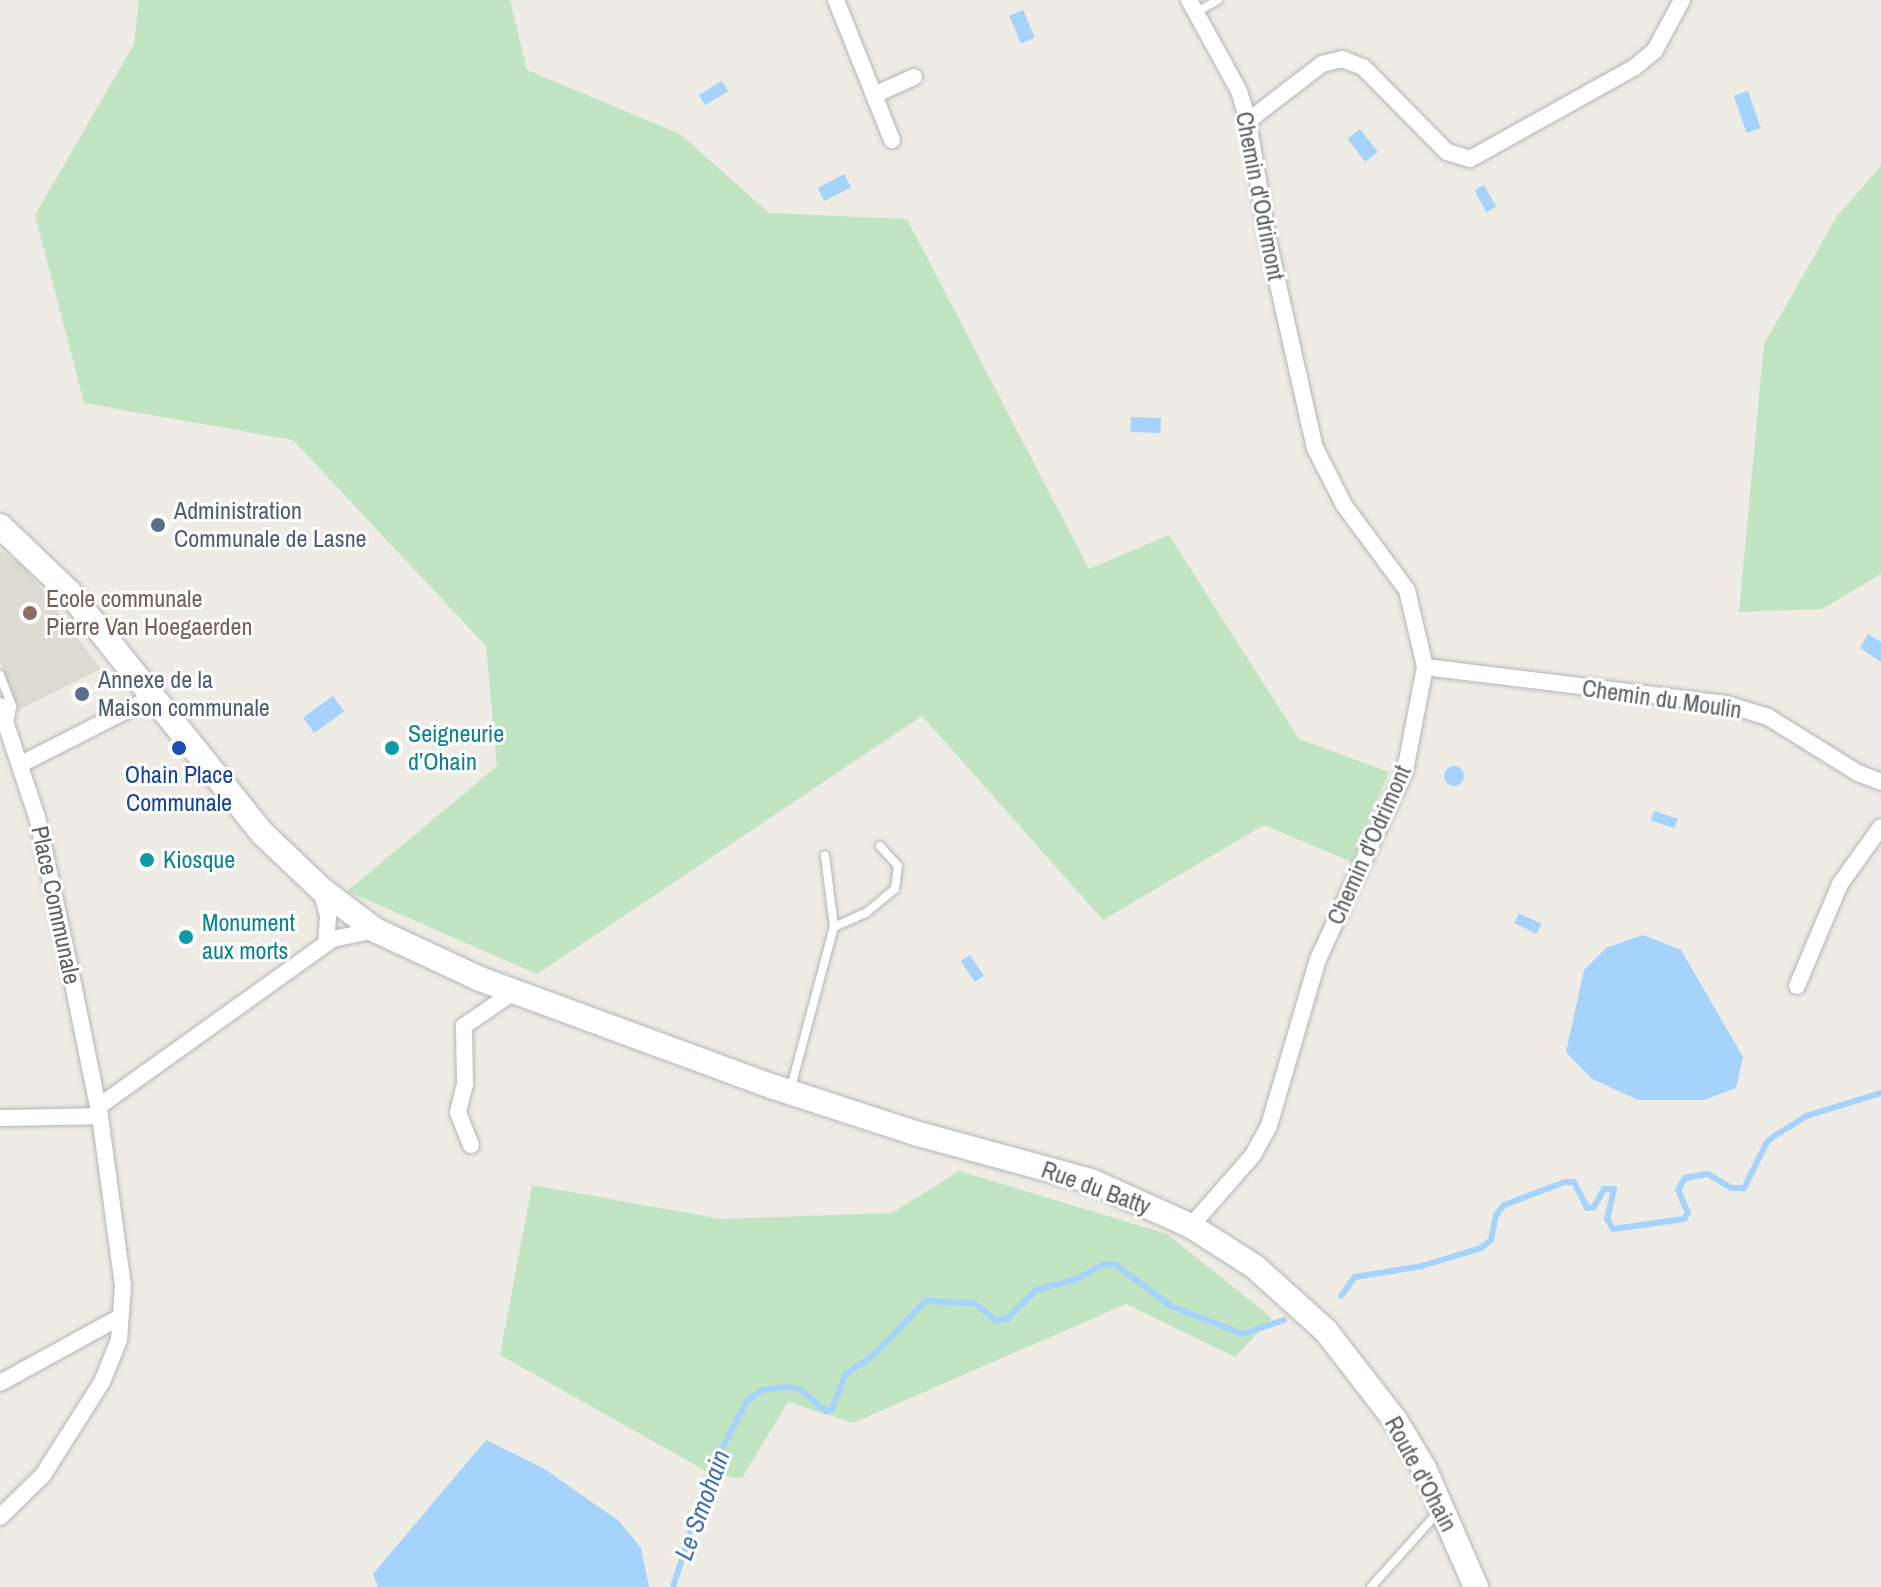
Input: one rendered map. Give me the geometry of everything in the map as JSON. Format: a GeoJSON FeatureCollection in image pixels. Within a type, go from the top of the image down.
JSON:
{"type":"FeatureCollection","features":[{"type":"Feature","properties":{"kind":"main road"},"geometry":{"type":"LineString","coordinates":[[0,526],[69,592],[262,833],[321,889],[375,930]]}},
{"type":"Feature","properties":{"kind":"main road","name":"Rue du Batty"},"geometry":{"type":"LineString","coordinates":[[375,930],[515,991],[789,1092],[1091,1181],[1191,1226],[1275,1284],[1357,1366]]}},
{"type":"Feature","properties":{"kind":"main road","name":"Route d'Ohain"},"geometry":{"type":"LineString","coordinates":[[1357,1366],[1424,1468],[1476,1587]]}},
{"type":"Feature","properties":{"kind":"street"},"geometry":{"type":"LineString","coordinates":[[836,0],[892,140]]}},
{"type":"Feature","properties":{"kind":"street"},"geometry":{"type":"LineString","coordinates":[[1248,121],[1322,64],[1342,59],[1363,67],[1447,152],[1470,159],[1635,67],[1655,50],[1682,0]]}},
{"type":"Feature","properties":{"kind":"street","name":"Chemin d'Odrimont"},"geometry":{"type":"LineString","coordinates":[[1191,1226],[1253,1155],[1269,1126],[1318,959],[1405,771],[1425,667],[1407,590],[1344,505],[1312,440],[1248,121],[1239,91],[1193,6]]}},
{"type":"Feature","properties":{"kind":"street"},"geometry":{"type":"LineString","coordinates":[[874,95],[914,77]]}},
{"type":"Feature","properties":{"kind":"street","name":"Chemin du Moulin"},"geometry":{"type":"LineString","coordinates":[[1425,667],[1726,704],[1768,717],[1858,773],[1881,782]]}},
{"type":"Feature","properties":{"kind":"street"},"geometry":{"type":"LineString","coordinates":[[21,764],[153,697]]}},
{"type":"Feature","properties":{"kind":"street","name":"Place Communale"},"geometry":{"type":"LineString","coordinates":[[0,706],[21,764],[42,839],[99,1111],[123,1286],[113,1361],[86,1411],[28,1493],[0,1517]]}},
{"type":"Feature","properties":{"kind":"street"},"geometry":{"type":"LineString","coordinates":[[1797,986],[1840,884],[1881,827]]}},
{"type":"Feature","properties":{"kind":"street"},"geometry":{"type":"LineString","coordinates":[[321,889],[328,917],[326,943]]}},
{"type":"Feature","properties":{"kind":"street"},"geometry":{"type":"LineString","coordinates":[[0,1118],[99,1111],[326,943],[355,930],[375,930]]}},
{"type":"Feature","properties":{"kind":"street"},"geometry":{"type":"LineString","coordinates":[[471,1145],[458,1112],[465,1084],[464,1026],[515,991]]}},
{"type":"Feature","properties":{"kind":"street"},"geometry":{"type":"LineString","coordinates":[[0,1383],[118,1318]]}},
{"type":"Feature","properties":{"kind":"lane"},"geometry":{"type":"LineString","coordinates":[[1193,6],[1218,0]]}},
{"type":"Feature","properties":{"kind":"lane"},"geometry":{"type":"LineString","coordinates":[[0,675],[12,707],[8,728]]}},
{"type":"Feature","properties":{"kind":"lane"},"geometry":{"type":"LineString","coordinates":[[834,927],[866,913],[895,889],[898,866],[880,846]]}},
{"type":"Feature","properties":{"kind":"lane"},"geometry":{"type":"LineString","coordinates":[[789,1092],[834,927],[825,856]]}},
{"type":"Feature","properties":{"kind":"lane"},"geometry":{"type":"LineString","coordinates":[[1371,1587],[1442,1508]]}},
{"type":"Feature","properties":{"kind":"shaded area","name":"Ecole communale Pierre Van Hoegaerden"},"geometry":{"type":"Polygon","coordinates":[[[0,551],[25,567],[101,669],[19,710],[0,663],[0,551]]]}},
{"type":"Feature","properties":{"kind":"green space"},"geometry":{"type":"Polygon","coordinates":[[[139,0],[510,0],[527,70],[680,134],[769,213],[907,219],[1089,569],[1169,535],[1299,739],[1389,772],[1352,862],[1264,825],[1103,920],[922,716],[537,974],[347,891],[497,766],[486,646],[293,440],[84,403],[35,215],[134,44],[139,0]]]}},
{"type":"Feature","properties":{"kind":"green space"},"geometry":{"type":"Polygon","coordinates":[[[1881,166],[1881,574],[1822,609],[1739,612],[1764,344],[1837,216],[1881,166]]]}},
{"type":"Feature","properties":{"kind":"green space"},"geometry":{"type":"Polygon","coordinates":[[[959,1171],[1167,1234],[1272,1318],[1235,1357],[1126,1304],[853,1423],[788,1402],[742,1478],[713,1475],[500,1355],[532,1185],[721,1219],[892,1213],[959,1171]]]}},
{"type":"Feature","properties":{"kind":"water"},"geometry":{"type":"Polygon","coordinates":[[[1023,10],[1035,38],[1021,43],[1009,16],[1023,10]]]}},
{"type":"Feature","properties":{"kind":"water"},"geometry":{"type":"Polygon","coordinates":[[[722,81],[728,91],[705,105],[699,95],[722,81]]]}},
{"type":"Feature","properties":{"kind":"water"},"geometry":{"type":"Polygon","coordinates":[[[1748,91],[1761,128],[1747,133],[1734,96],[1748,91]]]}},
{"type":"Feature","properties":{"kind":"water"},"geometry":{"type":"Polygon","coordinates":[[[1360,129],[1378,152],[1365,162],[1347,139],[1360,129]]]}},
{"type":"Feature","properties":{"kind":"water"},"geometry":{"type":"Polygon","coordinates":[[[844,174],[851,187],[825,201],[818,188],[844,174]]]}},
{"type":"Feature","properties":{"kind":"water"},"geometry":{"type":"Polygon","coordinates":[[[1484,185],[1496,207],[1486,212],[1474,190],[1484,185]]]}},
{"type":"Feature","properties":{"kind":"water"},"geometry":{"type":"Polygon","coordinates":[[[1131,417],[1161,418],[1160,433],[1130,432],[1131,417]]]}},
{"type":"Feature","properties":{"kind":"water"},"geometry":{"type":"Polygon","coordinates":[[[1868,634],[1881,642],[1881,662],[1860,648],[1868,634]]]}},
{"type":"Feature","properties":{"kind":"water"},"geometry":{"type":"Polygon","coordinates":[[[333,696],[344,711],[314,733],[303,718],[333,696]]]}},
{"type":"Feature","properties":{"kind":"water"},"geometry":{"type":"Polygon","coordinates":[[[1454,766],[1461,769],[1464,776],[1461,783],[1454,786],[1447,783],[1444,776],[1447,769],[1454,766]]]}},
{"type":"Feature","properties":{"kind":"water"},"geometry":{"type":"Polygon","coordinates":[[[1654,811],[1678,819],[1675,828],[1651,821],[1654,811]]]}},
{"type":"Feature","properties":{"kind":"water"},"geometry":{"type":"Polygon","coordinates":[[[1519,913],[1541,924],[1537,934],[1514,923],[1519,913]]]}},
{"type":"Feature","properties":{"kind":"water"},"geometry":{"type":"Polygon","coordinates":[[[1643,935],[1681,950],[1743,1057],[1736,1088],[1704,1100],[1638,1100],[1592,1079],[1566,1052],[1584,970],[1606,948],[1643,935]]]}},
{"type":"Feature","properties":{"kind":"water"},"geometry":{"type":"Polygon","coordinates":[[[970,955],[984,976],[975,982],[961,961],[970,955]]]}},
{"type":"Feature","properties":{"kind":"water"},"geometry":{"type":"Polygon","coordinates":[[[486,1440],[543,1468],[619,1521],[641,1548],[649,1587],[378,1587],[373,1574],[486,1440]]]}},
{"type":"Feature","properties":{"kind":"waterway","name":"Le Smohain"},"geometry":{"type":"LineString","coordinates":[[1341,1296],[1355,1277],[1422,1266],[1481,1248],[1491,1240],[1496,1215],[1504,1205],[1565,1182],[1574,1182],[1587,1208],[1594,1207],[1604,1189],[1614,1189],[1607,1219],[1613,1229],[1684,1219],[1688,1213],[1678,1190],[1685,1178],[1708,1174],[1731,1188],[1744,1188],[1767,1142],[1776,1135],[1806,1116],[1881,1093]]}},
{"type":"Feature","properties":{"kind":"waterway","name":"Le Smohain"},"geometry":{"type":"LineString","coordinates":[[673,1587],[710,1471],[747,1401],[762,1390],[787,1387],[799,1389],[826,1411],[832,1409],[845,1375],[875,1354],[925,1301],[974,1303],[996,1320],[1007,1319],[1036,1290],[1074,1280],[1104,1264],[1116,1265],[1171,1306],[1243,1334],[1284,1320]]}},
{"type":"Feature","properties":{"kind":"place","name":"Administration Communale de Lasne"},"geometry":{"type":"Point","coordinates":[158,525]}},
{"type":"Feature","properties":{"kind":"place","name":"Ecole communale Pierre Van Hoegaerden"},"geometry":{"type":"Point","coordinates":[30,613]}},
{"type":"Feature","properties":{"kind":"place","name":"Annexe de la Maison communale"},"geometry":{"type":"Point","coordinates":[82,694]}},
{"type":"Feature","properties":{"kind":"place","name":"Ohain Place Communale"},"geometry":{"type":"Point","coordinates":[179,748]}},
{"type":"Feature","properties":{"kind":"place","name":"Seigneurie d’Ohain"},"geometry":{"type":"Point","coordinates":[392,748]}},
{"type":"Feature","properties":{"kind":"place","name":"Kiosque"},"geometry":{"type":"Point","coordinates":[147,860]}},
{"type":"Feature","properties":{"kind":"place","name":"Monument aux morts"},"geometry":{"type":"Point","coordinates":[186,937]}}]}
